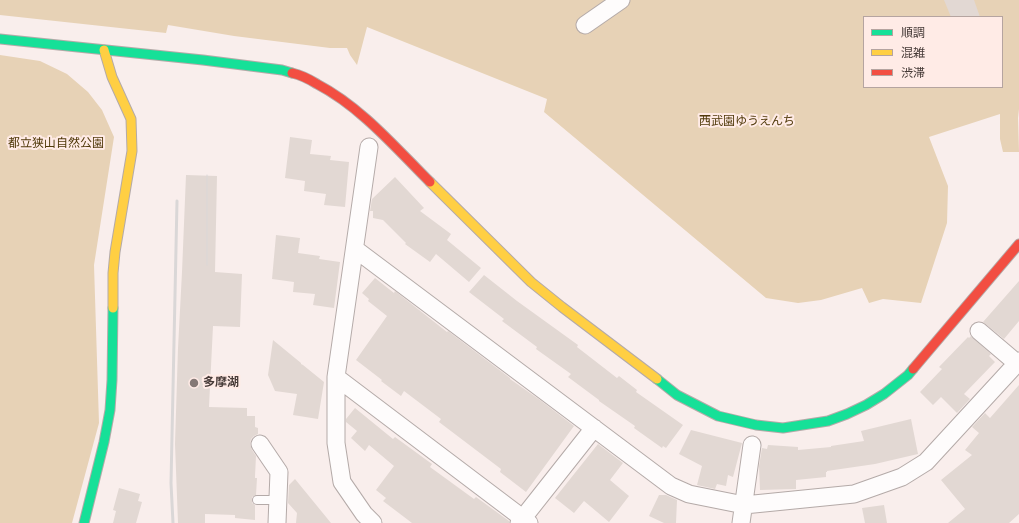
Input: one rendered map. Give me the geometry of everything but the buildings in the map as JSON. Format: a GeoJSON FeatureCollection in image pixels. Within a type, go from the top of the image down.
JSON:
{"type":"FeatureCollection","features":[{"type":"Feature","properties":{"kind":"street"},"geometry":{"type":"LineString","coordinates":[[585,25],[621,0]]}},
{"type":"Feature","properties":{"kind":"street"},"geometry":{"type":"LineString","coordinates":[[0,39],[203,60],[282,70],[301,75],[331,91],[356,110],[531,282],[555,302],[677,395],[718,416],[756,425],[783,428],[806,426],[828,421],[847,414],[878,398],[908,375],[1019,244]]}},
{"type":"Feature","properties":{"kind":"street"},"geometry":{"type":"LineString","coordinates":[[84,523],[104,442],[110,410],[112,380],[113,273],[115,252],[132,151],[131,119],[112,77],[104,50]]}},
{"type":"Feature","properties":{"kind":"street"},"geometry":{"type":"LineString","coordinates":[[370,147],[336,377],[336,443],[342,482],[364,514],[373,523]]}},
{"type":"Feature","properties":{"kind":"street"},"geometry":{"type":"LineString","coordinates":[[355,248],[671,486],[689,494],[744,505],[854,494],[902,477],[926,462],[1019,363],[979,331]]}},
{"type":"Feature","properties":{"kind":"street"},"geometry":{"type":"LineString","coordinates":[[336,377],[524,521],[594,428]]}},
{"type":"Feature","properties":{"kind":"street"},"geometry":{"type":"LineString","coordinates":[[260,444],[280,472],[277,523]]}},
{"type":"Feature","properties":{"kind":"street"},"geometry":{"type":"LineString","coordinates":[[741,523],[752,445]]}},
{"type":"Feature","properties":{"kind":"lane"},"geometry":{"type":"LineString","coordinates":[[257,500],[278,500]]}},
{"type":"Feature","properties":{"kind":"green space","name":"西武園ゆうえんち"},"geometry":{"type":"Polygon","coordinates":[[[0,0],[1019,0],[1019,152],[1003,152],[1000,139],[1000,114],[929,137],[948,186],[947,223],[921,303],[883,299],[869,303],[862,288],[821,300],[798,303],[766,298],[544,112],[547,99],[367,27],[357,65],[347,48],[330,48],[234,36],[168,25],[166,33],[0,15],[0,0]]]}},
{"type":"Feature","properties":{"kind":"green space","name":"都立狭山自然公園"},"geometry":{"type":"Polygon","coordinates":[[[0,55],[40,61],[67,74],[88,92],[102,110],[114,137],[94,265],[99,423],[72,523],[0,523],[0,55]]]}},
{"type":"Feature","properties":{"kind":"tram line"},"geometry":{"type":"LineString","coordinates":[[207,175],[207,265]]}},
{"type":"Feature","properties":{"kind":"railway"},"geometry":{"type":"LineString","coordinates":[[173,523],[171,483],[177,201]]}},
{"type":"Feature","properties":{"kind":"traffic: fast"},"geometry":{"type":"LineString","coordinates":[[0,39],[203,60],[282,70],[292,73]]}},
{"type":"Feature","properties":{"kind":"traffic: fast"},"geometry":{"type":"LineString","coordinates":[[84,523],[104,442],[110,410],[113,308]]}},
{"type":"Feature","properties":{"kind":"traffic: fast"},"geometry":{"type":"LineString","coordinates":[[657,379],[677,395],[718,416],[756,425],[783,428],[828,421],[847,414],[884,394],[908,375],[913,369]]}},
{"type":"Feature","properties":{"kind":"traffic: slow"},"geometry":{"type":"LineString","coordinates":[[104,50],[112,77],[131,119],[132,151],[115,252],[113,273],[113,308]]}},
{"type":"Feature","properties":{"kind":"traffic: slow"},"geometry":{"type":"LineString","coordinates":[[430,182],[531,282],[657,379]]}},
{"type":"Feature","properties":{"kind":"traffic: jam"},"geometry":{"type":"LineString","coordinates":[[292,73],[311,80],[348,104],[377,128],[430,182]]}},
{"type":"Feature","properties":{"kind":"traffic: jam"},"geometry":{"type":"LineString","coordinates":[[913,369],[1019,244]]}},
{"type":"Feature","properties":{"kind":"place","name":"多摩湖"},"geometry":{"type":"Point","coordinates":[194,383]}}]}
